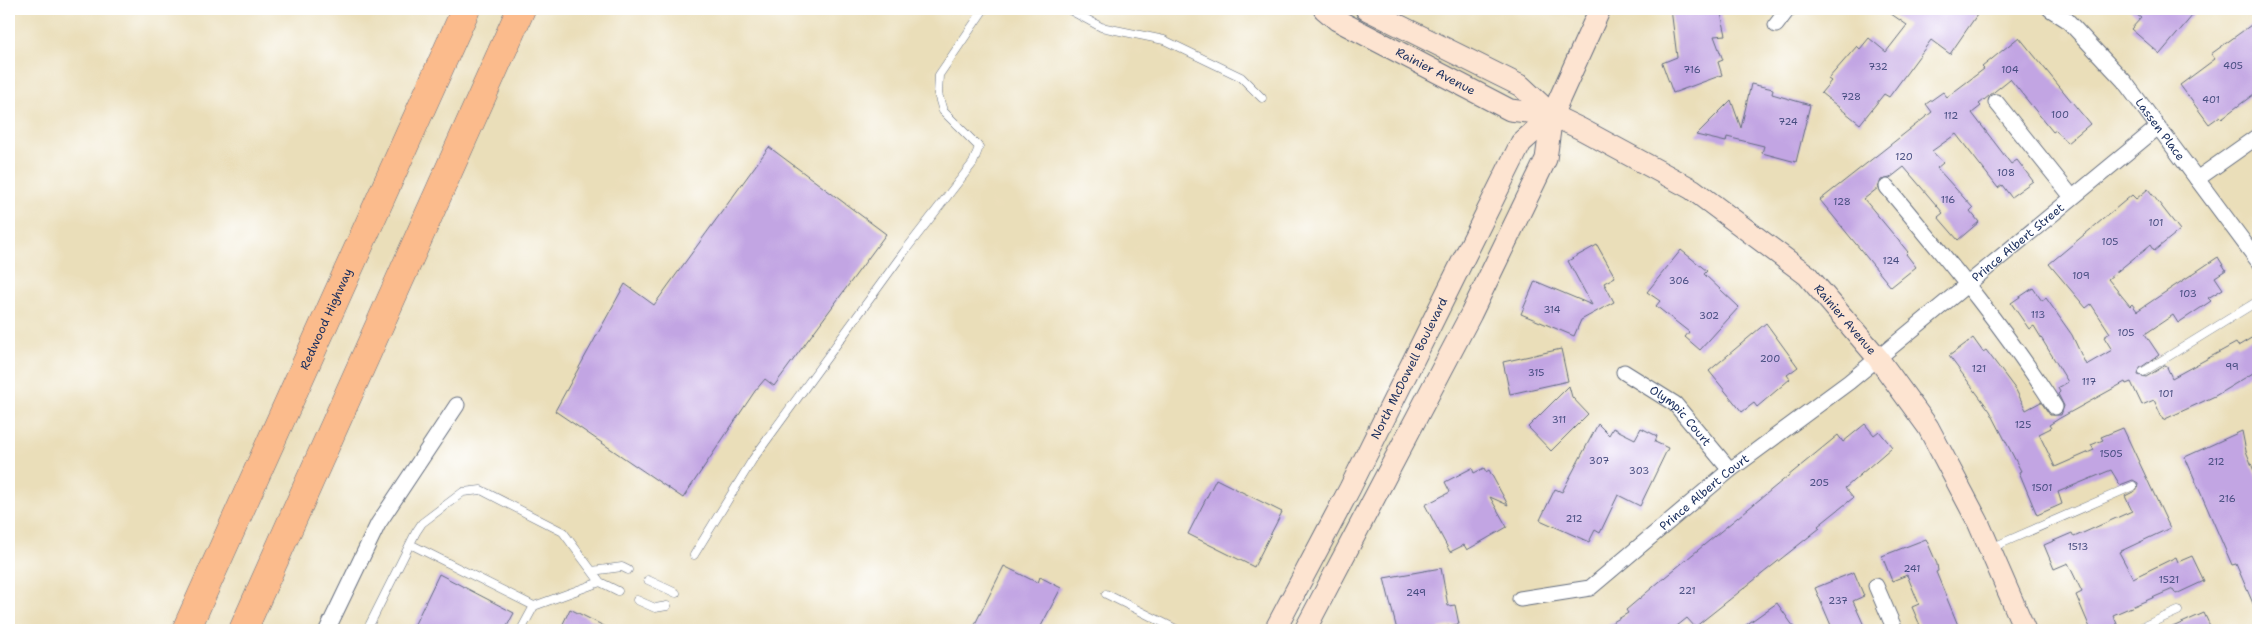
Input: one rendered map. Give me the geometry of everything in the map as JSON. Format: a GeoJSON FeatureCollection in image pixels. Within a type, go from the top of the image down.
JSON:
{"type":"FeatureCollection","features":[{"type":"Feature","properties":{"kind":"highway","name":"Redwood Highway"},"geometry":{"type":"LineString","coordinates":[[186,630],[466,9]]}},
{"type":"Feature","properties":{"kind":"highway"},"geometry":{"type":"LineString","coordinates":[[243,630],[521,9]]}},
{"type":"Feature","properties":{"kind":"main road","name":"Rainier Avenue"},"geometry":{"type":"LineString","coordinates":[[1324,9],[1337,20],[1363,16],[1521,86],[1552,116],[1581,129],[1699,195],[1807,276],[1876,357],[1928,427],[1990,549],[2025,630]]}},
{"type":"Feature","properties":{"kind":"main road","name":"North McDowell Boulevard"},"geometry":{"type":"LineString","coordinates":[[1306,630],[1471,314],[1546,159],[1552,116],[1600,9]]}},
{"type":"Feature","properties":{"kind":"main road","name":"North McDowell Boulevard"},"geometry":{"type":"LineString","coordinates":[[1275,630],[1350,488],[1521,143],[1552,116]]}},
{"type":"Feature","properties":{"kind":"street"},"geometry":{"type":"LineString","coordinates":[[1776,25],[1788,9]]}},
{"type":"Feature","properties":{"kind":"street","name":"Lassen Place"},"geometry":{"type":"LineString","coordinates":[[2050,9],[2072,14],[2124,80],[2258,260]]}},
{"type":"Feature","properties":{"kind":"street"},"geometry":{"type":"LineString","coordinates":[[1996,102],[2072,197]]}},
{"type":"Feature","properties":{"kind":"street","name":"Prince Albert Street"},"geometry":{"type":"LineString","coordinates":[[1876,357],[2158,127]]}},
{"type":"Feature","properties":{"kind":"street"},"geometry":{"type":"LineString","coordinates":[[2198,179],[2258,136]]}},
{"type":"Feature","properties":{"kind":"street"},"geometry":{"type":"LineString","coordinates":[[1887,187],[1967,283],[2024,358],[2054,407]]}},
{"type":"Feature","properties":{"kind":"street","name":"Prince Albert Court"},"geometry":{"type":"LineString","coordinates":[[1520,599],[1590,588],[1730,470],[1849,382],[1876,357]]}},
{"type":"Feature","properties":{"kind":"street","name":"Olympic Court"},"geometry":{"type":"LineString","coordinates":[[1624,372],[1675,404],[1730,470]]}},
{"type":"Feature","properties":{"kind":"street"},"geometry":{"type":"LineString","coordinates":[[327,630],[378,524],[457,405]]}},
{"type":"Feature","properties":{"kind":"street"},"geometry":{"type":"LineString","coordinates":[[1876,586],[1896,630]]}},
{"type":"Feature","properties":{"kind":"lane"},"geometry":{"type":"LineString","coordinates":[[694,554],[753,459],[904,252],[973,163],[979,147],[943,111],[938,94],[939,75],[984,9]]}},
{"type":"Feature","properties":{"kind":"lane"},"geometry":{"type":"LineString","coordinates":[[1068,9],[1100,27],[1164,40],[1241,77],[1262,98]]}},
{"type":"Feature","properties":{"kind":"lane"},"geometry":{"type":"LineString","coordinates":[[2143,372],[2258,301]]}},
{"type":"Feature","properties":{"kind":"lane"},"geometry":{"type":"LineString","coordinates":[[1990,549],[2133,486]]}},
{"type":"Feature","properties":{"kind":"lane"},"geometry":{"type":"LineString","coordinates":[[367,630],[422,523],[463,492],[481,490],[563,532],[600,582],[618,591]]}},
{"type":"Feature","properties":{"kind":"lane"},"geometry":{"type":"LineString","coordinates":[[410,544],[534,606]]}},
{"type":"Feature","properties":{"kind":"lane"},"geometry":{"type":"LineString","coordinates":[[592,571],[622,567],[628,570]]}},
{"type":"Feature","properties":{"kind":"lane"},"geometry":{"type":"LineString","coordinates":[[648,580],[676,593]]}},
{"type":"Feature","properties":{"kind":"lane"},"geometry":{"type":"LineString","coordinates":[[522,630],[534,606],[600,582]]}},
{"type":"Feature","properties":{"kind":"lane"},"geometry":{"type":"LineString","coordinates":[[1106,594],[1178,630]]}},
{"type":"Feature","properties":{"kind":"lane"},"geometry":{"type":"LineString","coordinates":[[638,600],[655,608],[667,606]]}},
{"type":"Feature","properties":{"kind":"lane"},"geometry":{"type":"LineString","coordinates":[[2136,630],[2178,611]]}},
{"type":"Feature","properties":{"kind":"building"},"geometry":{"type":"Polygon","coordinates":[[[1671,9],[1720,9],[1726,35],[1714,36],[1723,60],[1718,62],[1722,75],[1673,93],[1662,63],[1677,57],[1671,9]]]}},
{"type":"Feature","properties":{"kind":"building"},"geometry":{"type":"Polygon","coordinates":[[[1884,9],[1981,9],[1950,54],[1931,40],[1889,97],[1884,94],[1860,124],[1821,93],[1831,81],[1828,79],[1857,46],[1860,49],[1869,38],[1886,52],[1907,25],[1884,9]]]}},
{"type":"Feature","properties":{"kind":"building"},"geometry":{"type":"Polygon","coordinates":[[[2129,9],[2198,9],[2160,54],[2131,29],[2141,18],[2129,9]]]}},
{"type":"Feature","properties":{"kind":"building"},"geometry":{"type":"Polygon","coordinates":[[[2258,20],[2258,91],[2222,118],[2220,116],[2209,124],[2180,85],[2215,59],[2211,54],[2258,20]]]}},
{"type":"Feature","properties":{"kind":"building"},"geometry":{"type":"Polygon","coordinates":[[[2019,37],[2090,124],[2067,143],[2056,130],[2053,132],[2010,79],[1979,104],[1981,106],[1972,113],[2011,164],[2017,160],[2033,181],[2011,197],[2002,185],[1998,188],[1956,134],[1932,151],[1943,163],[1937,168],[1973,208],[1970,211],[1979,222],[1958,240],[1938,217],[1943,213],[1904,167],[1890,178],[1881,180],[1878,188],[1864,199],[1908,252],[1906,254],[1916,267],[1891,287],[1820,200],[1932,112],[1926,104],[1943,92],[1947,97],[1984,69],[1982,67],[2019,37]]]}},
{"type":"Feature","properties":{"kind":"building"},"geometry":{"type":"Polygon","coordinates":[[[1751,84],[1773,89],[1772,94],[1810,105],[1796,162],[1762,153],[1764,146],[1727,137],[1726,142],[1696,135],[1731,100],[1741,128],[1751,84]]]}},
{"type":"Feature","properties":{"kind":"building"},"geometry":{"type":"Polygon","coordinates":[[[769,147],[886,234],[774,386],[765,379],[755,391],[683,498],[555,411],[625,284],[654,305],[769,147]]]}},
{"type":"Feature","properties":{"kind":"building"},"geometry":{"type":"Polygon","coordinates":[[[2148,189],[2180,230],[2154,251],[2150,245],[2108,279],[2130,306],[2132,304],[2137,311],[2218,257],[2226,270],[2215,277],[2223,289],[2208,298],[2211,301],[2178,323],[2173,315],[2145,334],[2159,355],[2140,368],[2138,375],[2146,377],[2166,365],[2172,378],[2236,343],[2238,346],[2253,337],[2258,345],[2258,370],[2215,396],[2163,420],[2154,400],[2142,405],[2131,382],[2126,384],[2125,382],[2060,418],[2049,425],[2051,428],[2039,434],[2055,467],[2094,450],[2091,445],[2103,440],[2101,437],[2123,428],[2170,528],[2119,552],[2133,578],[2176,557],[2178,562],[2192,556],[2204,581],[2176,594],[2173,589],[2113,615],[2118,626],[2109,630],[2091,630],[2076,595],[2082,592],[2068,563],[2054,569],[2044,545],[2072,533],[2074,537],[2132,511],[2125,496],[2137,490],[2138,483],[2133,480],[2120,485],[2111,470],[2058,492],[2062,504],[2037,515],[2019,472],[2021,471],[1990,411],[1949,356],[1973,338],[1983,352],[1986,350],[2016,390],[2026,410],[2041,402],[2050,415],[2061,415],[2064,406],[2058,394],[2060,392],[2058,388],[2068,382],[2034,326],[2029,329],[2011,303],[2033,288],[2042,301],[2046,298],[2072,335],[2086,365],[2112,350],[2104,337],[2110,333],[2091,304],[2086,308],[2049,264],[2132,195],[2136,199],[2148,189]]]}},
{"type":"Feature","properties":{"kind":"building"},"geometry":{"type":"Polygon","coordinates":[[[1597,245],[1615,277],[1604,283],[1614,302],[1581,320],[1574,336],[1521,314],[1535,281],[1592,305],[1568,261],[1597,245]]]}},
{"type":"Feature","properties":{"kind":"building"},"geometry":{"type":"Polygon","coordinates":[[[1681,250],[1707,271],[1704,274],[1739,307],[1700,350],[1685,337],[1689,332],[1656,306],[1660,301],[1647,292],[1681,250]]]}},
{"type":"Feature","properties":{"kind":"building"},"geometry":{"type":"Polygon","coordinates":[[[1766,323],[1798,367],[1787,375],[1790,379],[1757,407],[1754,403],[1742,412],[1709,371],[1766,323]]]}},
{"type":"Feature","properties":{"kind":"building"},"geometry":{"type":"Polygon","coordinates":[[[1561,349],[1568,381],[1510,394],[1503,362],[1561,349]]]}},
{"type":"Feature","properties":{"kind":"building"},"geometry":{"type":"Polygon","coordinates":[[[1569,386],[1572,397],[1588,414],[1551,451],[1528,427],[1569,386]]]}},
{"type":"Feature","properties":{"kind":"building"},"geometry":{"type":"Polygon","coordinates":[[[1598,424],[1609,435],[1613,428],[1635,439],[1641,428],[1657,436],[1655,442],[1668,448],[1640,506],[1618,495],[1600,533],[1595,530],[1589,542],[1540,520],[1555,489],[1562,492],[1598,424]]]}},
{"type":"Feature","properties":{"kind":"building"},"geometry":{"type":"Polygon","coordinates":[[[1865,424],[1874,435],[1879,431],[1892,447],[1845,488],[1853,498],[1818,526],[1820,528],[1695,627],[1687,618],[1672,630],[1600,630],[1628,613],[1626,610],[1659,582],[1838,435],[1843,442],[1865,424]]]}},
{"type":"Feature","properties":{"kind":"building"},"geometry":{"type":"Polygon","coordinates":[[[2242,431],[2246,451],[2258,481],[2258,615],[2236,564],[2232,565],[2185,457],[2242,431]]]}},
{"type":"Feature","properties":{"kind":"building"},"geometry":{"type":"Polygon","coordinates":[[[1472,468],[1474,473],[1484,468],[1486,472],[1489,470],[1508,505],[1490,497],[1507,527],[1467,550],[1464,545],[1450,552],[1425,505],[1450,492],[1445,482],[1472,468]]]}},
{"type":"Feature","properties":{"kind":"building"},"geometry":{"type":"Polygon","coordinates":[[[1216,479],[1282,512],[1254,567],[1188,534],[1216,479]]]}},
{"type":"Feature","properties":{"kind":"building"},"geometry":{"type":"Polygon","coordinates":[[[1926,539],[1937,564],[1938,571],[1936,572],[1960,630],[1922,630],[1912,607],[1919,604],[1907,575],[1892,581],[1882,556],[1926,539]]]}},
{"type":"Feature","properties":{"kind":"building"},"geometry":{"type":"Polygon","coordinates":[[[1004,566],[1038,583],[1040,577],[1061,588],[1039,630],[972,630],[1004,566]]]}},
{"type":"Feature","properties":{"kind":"building"},"geometry":{"type":"Polygon","coordinates":[[[1441,568],[1448,606],[1455,605],[1459,624],[1439,628],[1439,630],[1397,630],[1384,578],[1441,568]]]}},
{"type":"Feature","properties":{"kind":"building"},"geometry":{"type":"Polygon","coordinates":[[[1854,572],[1864,596],[1853,601],[1866,630],[1833,630],[1815,588],[1854,572]]]}},
{"type":"Feature","properties":{"kind":"building"},"geometry":{"type":"Polygon","coordinates":[[[439,574],[514,613],[505,630],[412,630],[439,574]]]}},
{"type":"Feature","properties":{"kind":"building"},"geometry":{"type":"Polygon","coordinates":[[[1777,603],[1796,630],[1739,630],[1777,603]]]}},
{"type":"Feature","properties":{"kind":"building"},"geometry":{"type":"Polygon","coordinates":[[[570,609],[612,630],[560,630],[570,609]]]}},
{"type":"Feature","properties":{"kind":"building"},"geometry":{"type":"Polygon","coordinates":[[[2204,613],[2212,630],[2166,630],[2204,613]]]}}]}
